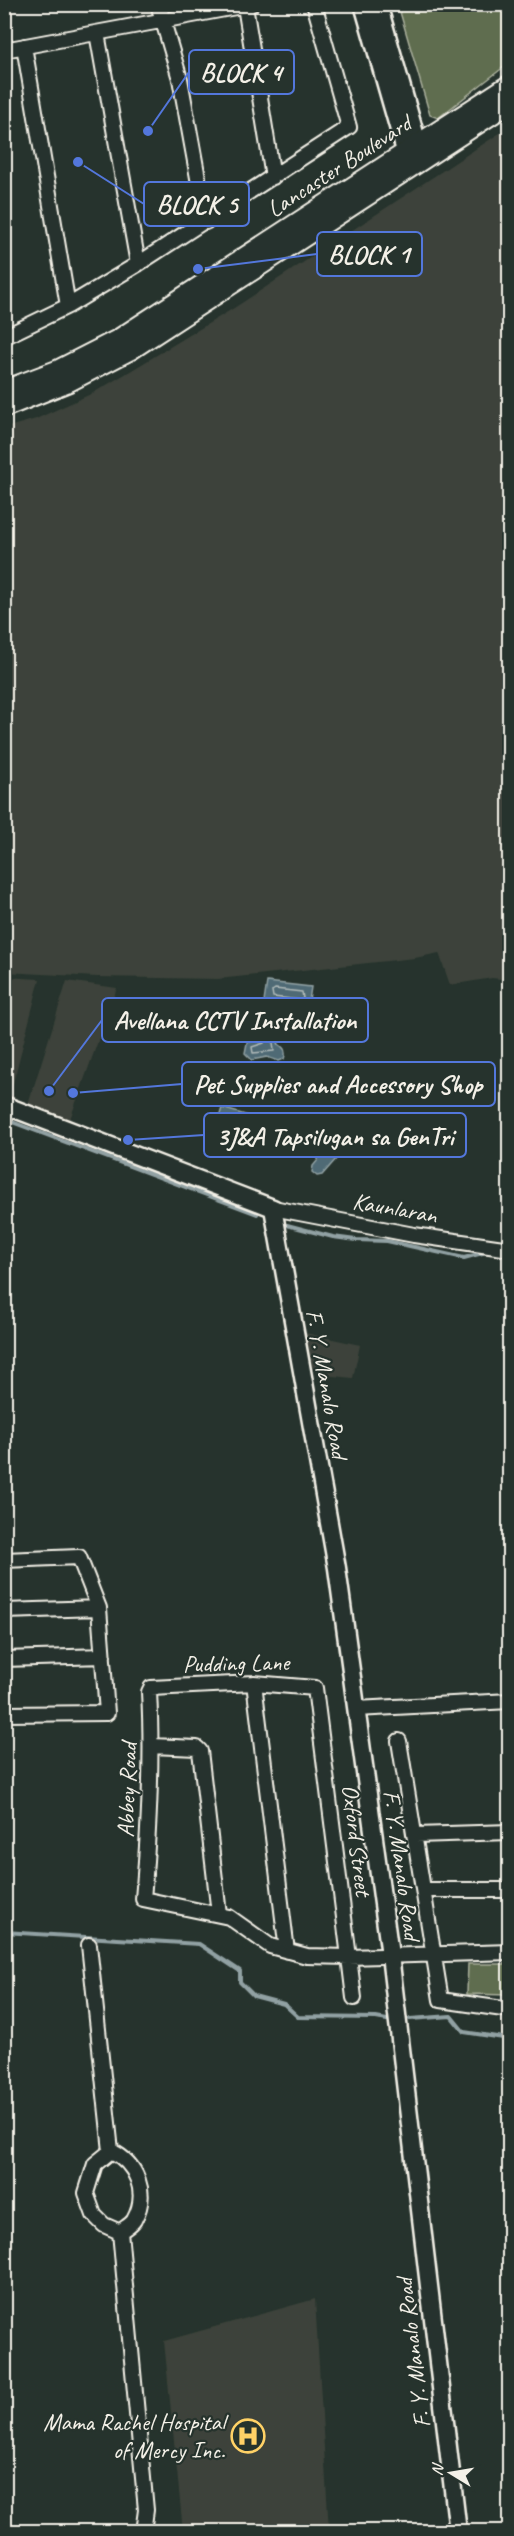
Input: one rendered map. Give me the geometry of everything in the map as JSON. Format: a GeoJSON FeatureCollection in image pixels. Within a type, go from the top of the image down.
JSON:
{"type":"FeatureCollection","features":[{"type":"Feature","properties":{"kind":"main road","name":"Lancaster Boulevard"},"geometry":{"type":"LineString","coordinates":[[4,408],[69,382],[131,350],[510,84]]}},
{"type":"Feature","properties":{"kind":"main road","name":"Lancaster Boulevard"},"geometry":{"type":"LineString","coordinates":[[4,390],[57,370],[118,339],[411,155],[510,103]]}},
{"type":"Feature","properties":{"kind":"street"},"geometry":{"type":"LineString","coordinates":[[158,4],[180,79],[206,222]]}},
{"type":"Feature","properties":{"kind":"street"},"geometry":{"type":"LineString","coordinates":[[4,337],[68,306],[138,264],[206,222],[349,127],[314,4]]}},
{"type":"Feature","properties":{"kind":"street"},"geometry":{"type":"LineString","coordinates":[[363,4],[411,155]]}},
{"type":"Feature","properties":{"kind":"street"},"geometry":{"type":"LineString","coordinates":[[378,4],[411,155]]}},
{"type":"Feature","properties":{"kind":"street"},"geometry":{"type":"LineString","coordinates":[[4,50],[248,5],[273,177]]}},
{"type":"Feature","properties":{"kind":"street"},"geometry":{"type":"LineString","coordinates":[[97,33],[138,264]]}},
{"type":"Feature","properties":{"kind":"street"},"geometry":{"type":"LineString","coordinates":[[24,46],[68,306]]}},
{"type":"Feature","properties":{"kind":"street"},"geometry":{"type":"LineString","coordinates":[[4,1105],[273,1208]]}},
{"type":"Feature","properties":{"kind":"street","name":"Kaunlaran"},"geometry":{"type":"LineString","coordinates":[[273,1208],[414,1235],[510,1249]]}},
{"type":"Feature","properties":{"kind":"street","name":"F. Y. Manalo Road"},"geometry":{"type":"LineString","coordinates":[[273,1208],[300,1373],[337,1568],[390,1955],[458,2532]]}},
{"type":"Feature","properties":{"kind":"street"},"geometry":{"type":"LineString","coordinates":[[4,1560],[79,1557],[99,1608],[107,1713],[4,1714]]}},
{"type":"Feature","properties":{"kind":"street"},"geometry":{"type":"LineString","coordinates":[[4,1611],[99,1608]]}},
{"type":"Feature","properties":{"kind":"street"},"geometry":{"type":"LineString","coordinates":[[4,1659],[103,1656]]}},
{"type":"Feature","properties":{"kind":"street"},"geometry":{"type":"LineString","coordinates":[[254,1683],[287,1951]]}},
{"type":"Feature","properties":{"kind":"street","name":"Pudding Lane"},"geometry":{"type":"LineString","coordinates":[[156,1687],[254,1683],[315,1688]]}},
{"type":"Feature","properties":{"kind":"street","name":"Abbey Road"},"geometry":{"type":"LineString","coordinates":[[156,1687],[149,1692],[152,1746],[143,1899],[219,1914]]}},
{"type":"Feature","properties":{"kind":"street","name":"Oxford Street"},"geometry":{"type":"LineString","coordinates":[[315,1688],[354,1998]]}},
{"type":"Feature","properties":{"kind":"street"},"geometry":{"type":"LineString","coordinates":[[356,1709],[510,1701]]}},
{"type":"Feature","properties":{"kind":"street"},"geometry":{"type":"LineString","coordinates":[[399,1741],[441,2000],[510,2010]]}},
{"type":"Feature","properties":{"kind":"street"},"geometry":{"type":"LineString","coordinates":[[152,1746],[197,1748],[200,1751],[219,1914],[238,1921],[270,1946],[307,1956],[349,1957],[510,1952]]}},
{"type":"Feature","properties":{"kind":"street"},"geometry":{"type":"LineString","coordinates":[[416,1835],[510,1832]]}},
{"type":"Feature","properties":{"kind":"street"},"geometry":{"type":"LineString","coordinates":[[423,1890],[510,1890]]}},
{"type":"Feature","properties":{"kind":"street"},"geometry":{"type":"LineString","coordinates":[[89,1945],[111,2151]]}},
{"type":"Feature","properties":{"kind":"street"},"geometry":{"type":"LineString","coordinates":[[111,2151],[122,2156],[130,2164],[137,2175],[141,2190],[139,2208],[133,2222],[120,2232]]}},
{"type":"Feature","properties":{"kind":"street"},"geometry":{"type":"LineString","coordinates":[[111,2151],[95,2164],[86,2193],[94,2215],[104,2225],[120,2232]]}},
{"type":"Feature","properties":{"kind":"street"},"geometry":{"type":"LineString","coordinates":[[120,2232],[146,2510],[143,2532]]}},
{"type":"Feature","properties":{"kind":"shaded area"},"geometry":{"type":"Polygon","coordinates":[[[509,127],[509,980],[492,978],[450,985],[439,953],[415,958],[218,979],[97,977],[5,972],[5,428],[36,419],[93,393],[132,370],[234,308],[509,127]]]}},
{"type":"Feature","properties":{"kind":"shaded area"},"geometry":{"type":"Polygon","coordinates":[[[4,977],[40,979],[10,1095],[4,1092],[4,977]]]}},
{"type":"Feature","properties":{"kind":"shaded area"},"geometry":{"type":"Polygon","coordinates":[[[67,981],[117,988],[69,1122],[27,1108],[67,981]]]}},
{"type":"Feature","properties":{"kind":"shaded area"},"geometry":{"type":"Polygon","coordinates":[[[301,1332],[360,1345],[353,1378],[323,1375],[305,1365],[301,1332]]]}},
{"type":"Feature","properties":{"kind":"shaded area","name":"Mama Rachel Hospital of Mercy Inc."},"geometry":{"type":"Polygon","coordinates":[[[315,2299],[329,2531],[183,2531],[164,2341],[315,2299]]]}},
{"type":"Feature","properties":{"kind":"green space"},"geometry":{"type":"Polygon","coordinates":[[[398,5],[509,5],[509,63],[438,118],[430,115],[398,5]]]}},
{"type":"Feature","properties":{"kind":"green space"},"geometry":{"type":"Polygon","coordinates":[[[468,1964],[509,1964],[509,1995],[467,1994],[468,1964]]]}},
{"type":"Feature","properties":{"kind":"water"},"geometry":{"type":"Polygon","coordinates":[[[267,982],[311,987],[308,1007],[264,1002],[267,982]]]}},
{"type":"Feature","properties":{"kind":"water"},"geometry":{"type":"Polygon","coordinates":[[[267,1020],[272,1026],[282,1025],[286,1031],[278,1044],[285,1052],[284,1059],[279,1061],[267,1057],[252,1060],[245,1053],[247,1043],[262,1038],[255,1032],[255,1024],[267,1020]]]}},
{"type":"Feature","properties":{"kind":"water"},"geometry":{"type":"Polygon","coordinates":[[[222,1108],[262,1120],[256,1141],[213,1128],[212,1121],[219,1118],[222,1108]]]}},
{"type":"Feature","properties":{"kind":"water"},"geometry":{"type":"Polygon","coordinates":[[[328,1145],[335,1149],[337,1158],[322,1175],[317,1176],[312,1172],[313,1166],[318,1160],[319,1150],[328,1145]]]}},
{"type":"Feature","properties":{"kind":"waterway"},"geometry":{"type":"LineString","coordinates":[[4,1119],[257,1214]]}},
{"type":"Feature","properties":{"kind":"waterway"},"geometry":{"type":"LineString","coordinates":[[287,1225],[333,1237],[387,1241],[464,1258],[486,1252]]}},
{"type":"Feature","properties":{"kind":"waterway"},"geometry":{"type":"LineString","coordinates":[[4,1932],[199,1944],[240,1971],[240,1982],[254,1996],[284,2004],[298,2017],[387,2020]]}},
{"type":"Feature","properties":{"kind":"waterway"},"geometry":{"type":"LineString","coordinates":[[410,2019],[451,2016],[464,2032],[510,2039]]}},
{"type":"Feature","properties":{"kind":"place","name":"BLOCK 4"},"geometry":{"type":"Point","coordinates":[148,131]}},
{"type":"Feature","properties":{"kind":"place","name":"BLOCK 5"},"geometry":{"type":"Point","coordinates":[78,162]}},
{"type":"Feature","properties":{"kind":"place","name":"BLOCK 1"},"geometry":{"type":"Point","coordinates":[198,269]}},
{"type":"Feature","properties":{"kind":"place","name":"Avellana CCTV Installation"},"geometry":{"type":"Point","coordinates":[49,1091]}},
{"type":"Feature","properties":{"kind":"place","name":"Pet Supplies and Accessory Shop"},"geometry":{"type":"Point","coordinates":[73,1093]}},
{"type":"Feature","properties":{"kind":"place","name":"3J&A Tapsilugan sa GenTri"},"geometry":{"type":"Point","coordinates":[128,1140]}},
{"type":"Feature","properties":{"kind":"place","name":"Mama Rachel Hospital of Mercy Inc."},"geometry":{"type":"Point","coordinates":[248,2436]}}]}
